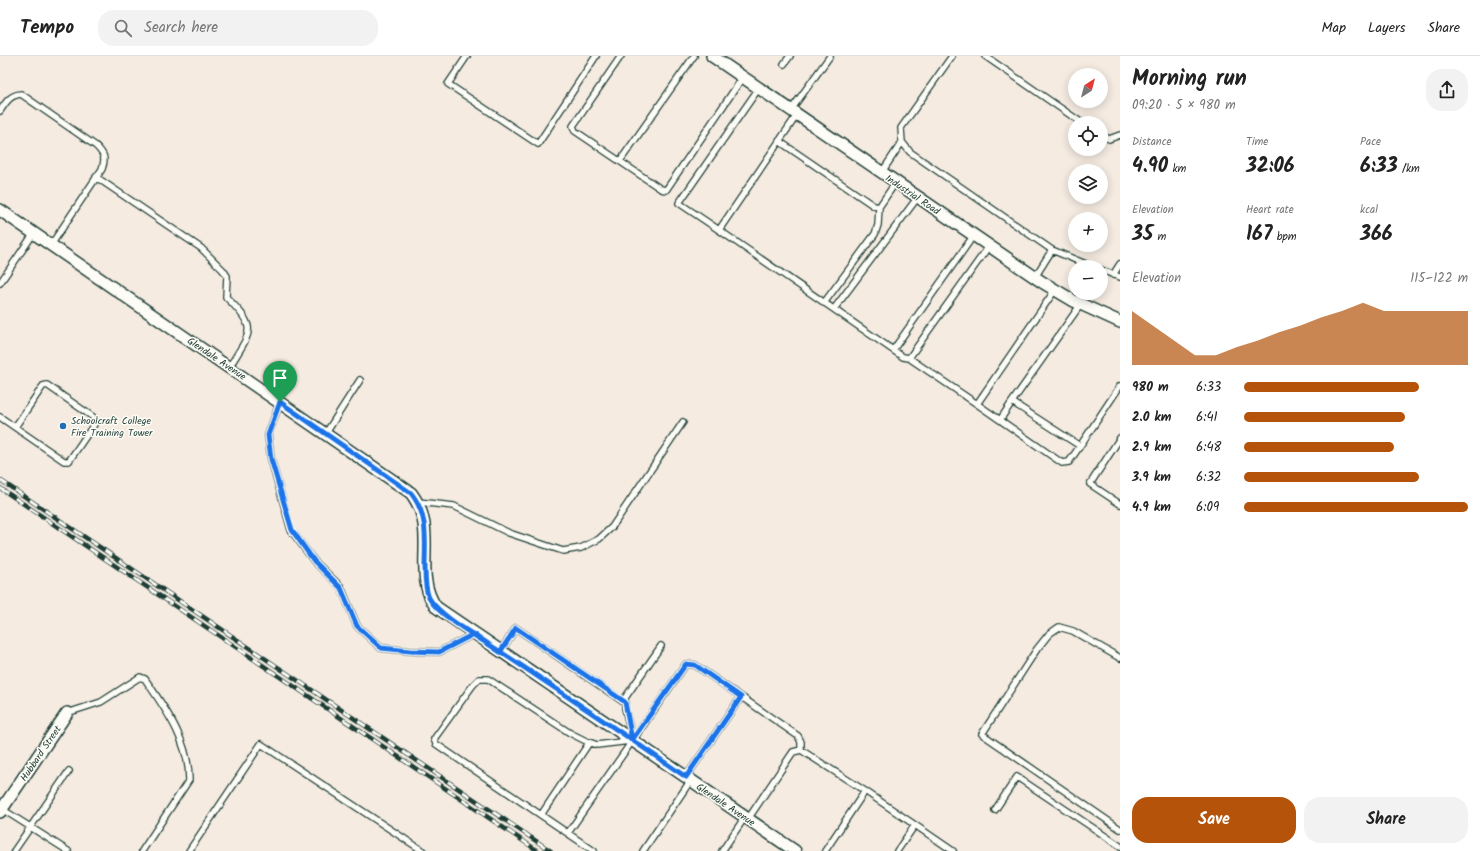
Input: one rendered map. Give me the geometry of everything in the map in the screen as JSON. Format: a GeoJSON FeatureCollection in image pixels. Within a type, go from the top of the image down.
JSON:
{"type":"FeatureCollection","features":[{"type":"Feature","properties":{"kind":"street","name":"Industrial Road"},"geometry":{"type":"LineString","coordinates":[[712,56],[1035,277],[1081,304],[1120,322]]}},
{"type":"Feature","properties":{"kind":"street","name":"Glendale Avenue"},"geometry":{"type":"LineString","coordinates":[[0,210],[230,366],[411,493],[422,510],[425,526],[425,578],[428,594],[439,611],[747,818],[783,848],[795,851]]}},
{"type":"Feature","properties":{"kind":"street","name":"Hubbard Street"},"geometry":{"type":"LineString","coordinates":[[1,811],[66,713]]}},
{"type":"Feature","properties":{"kind":"lane"},"geometry":{"type":"LineString","coordinates":[[467,56],[448,84],[538,144],[596,56]]}},
{"type":"Feature","properties":{"kind":"lane"},"geometry":{"type":"LineString","coordinates":[[621,56],[573,126],[575,131],[620,162],[661,189],[666,190],[743,77]]}},
{"type":"Feature","properties":{"kind":"lane"},"geometry":{"type":"LineString","coordinates":[[620,162],[694,56]]}},
{"type":"Feature","properties":{"kind":"lane"},"geometry":{"type":"LineString","coordinates":[[784,64],[790,56]]}},
{"type":"Feature","properties":{"kind":"lane"},"geometry":{"type":"LineString","coordinates":[[719,230],[779,142],[794,113],[830,56]]}},
{"type":"Feature","properties":{"kind":"lane"},"geometry":{"type":"LineString","coordinates":[[882,172],[902,142],[902,128],[952,56]]}},
{"type":"Feature","properties":{"kind":"lane"},"geometry":{"type":"LineString","coordinates":[[985,56],[1072,116]]}},
{"type":"Feature","properties":{"kind":"lane"},"geometry":{"type":"LineString","coordinates":[[759,88],[679,204],[903,357],[909,358],[1062,463],[1069,462],[1120,386]]}},
{"type":"Feature","properties":{"kind":"lane"},"geometry":{"type":"LineString","coordinates":[[0,111],[7,101],[14,95],[21,94],[104,153],[105,160],[96,177],[52,245]]}},
{"type":"Feature","properties":{"kind":"lane"},"geometry":{"type":"LineString","coordinates":[[1108,138],[1120,135]]}},
{"type":"Feature","properties":{"kind":"lane"},"geometry":{"type":"LineString","coordinates":[[779,142],[874,206],[879,207]]}},
{"type":"Feature","properties":{"kind":"lane"},"geometry":{"type":"LineString","coordinates":[[902,142],[910,152],[1052,250],[1077,260]]}},
{"type":"Feature","properties":{"kind":"lane"},"geometry":{"type":"LineString","coordinates":[[96,177],[201,248],[224,270],[227,276],[226,297],[248,323],[249,334],[230,366]]}},
{"type":"Feature","properties":{"kind":"lane"},"geometry":{"type":"LineString","coordinates":[[824,303],[875,234],[878,225],[879,207],[896,182]]}},
{"type":"Feature","properties":{"kind":"lane"},"geometry":{"type":"LineString","coordinates":[[834,309],[918,197]]}},
{"type":"Feature","properties":{"kind":"lane"},"geometry":{"type":"LineString","coordinates":[[0,283],[34,233]]}},
{"type":"Feature","properties":{"kind":"lane"},"geometry":{"type":"LineString","coordinates":[[893,350],[974,235]]}},
{"type":"Feature","properties":{"kind":"lane"},"geometry":{"type":"LineString","coordinates":[[909,358],[989,246]]}},
{"type":"Feature","properties":{"kind":"lane"},"geometry":{"type":"LineString","coordinates":[[1035,277],[1052,250]]}},
{"type":"Feature","properties":{"kind":"lane"},"geometry":{"type":"LineString","coordinates":[[1113,275],[1120,264]]}},
{"type":"Feature","properties":{"kind":"lane"},"geometry":{"type":"LineString","coordinates":[[1108,273],[1120,277]]}},
{"type":"Feature","properties":{"kind":"lane"},"geometry":{"type":"LineString","coordinates":[[977,404],[1055,290]]}},
{"type":"Feature","properties":{"kind":"lane"},"geometry":{"type":"LineString","coordinates":[[1000,420],[1081,304]]}},
{"type":"Feature","properties":{"kind":"lane"},"geometry":{"type":"LineString","coordinates":[[326,433],[360,380]]}},
{"type":"Feature","properties":{"kind":"lane"},"geometry":{"type":"LineString","coordinates":[[0,417],[64,461],[69,461],[95,423],[94,417],[47,385],[43,386],[15,427]]}},
{"type":"Feature","properties":{"kind":"lane"},"geometry":{"type":"LineString","coordinates":[[280,402],[268,435],[271,459],[292,530],[314,561],[341,588],[357,626],[381,648],[410,651],[439,652],[474,634]]}},
{"type":"Feature","properties":{"kind":"lane"},"geometry":{"type":"LineString","coordinates":[[1012,402],[1080,446]]}},
{"type":"Feature","properties":{"kind":"lane"},"geometry":{"type":"LineString","coordinates":[[418,502],[454,506],[509,533],[546,547],[563,551],[581,548],[599,539],[612,527],[683,422]]}},
{"type":"Feature","properties":{"kind":"lane"},"geometry":{"type":"LineString","coordinates":[[1120,438],[1090,484],[1120,504]]}},
{"type":"Feature","properties":{"kind":"lane"},"geometry":{"type":"LineString","coordinates":[[500,652],[516,628],[625,702]]}},
{"type":"Feature","properties":{"kind":"lane"},"geometry":{"type":"LineString","coordinates":[[1120,658],[1073,631],[1059,628],[1048,634],[982,734],[1120,829]]}},
{"type":"Feature","properties":{"kind":"lane"},"geometry":{"type":"LineString","coordinates":[[632,740],[625,698],[661,646]]}},
{"type":"Feature","properties":{"kind":"lane"},"geometry":{"type":"LineString","coordinates":[[568,833],[686,664],[695,665],[798,736],[801,742],[801,750]]}},
{"type":"Feature","properties":{"kind":"lane"},"geometry":{"type":"LineString","coordinates":[[66,713],[101,702],[140,677],[145,679],[181,736],[189,773],[189,780],[142,851]]}},
{"type":"Feature","properties":{"kind":"lane"},"geometry":{"type":"LineString","coordinates":[[594,851],[436,744],[434,739],[473,685],[480,679],[488,679],[570,733],[589,743],[596,745],[632,740]]}},
{"type":"Feature","properties":{"kind":"lane"},"geometry":{"type":"LineString","coordinates":[[643,851],[741,697]]}},
{"type":"Feature","properties":{"kind":"lane"},"geometry":{"type":"LineString","coordinates":[[541,815],[589,743]]}},
{"type":"Feature","properties":{"kind":"lane"},"geometry":{"type":"LineString","coordinates":[[189,851],[261,744],[423,851]]}},
{"type":"Feature","properties":{"kind":"lane"},"geometry":{"type":"LineString","coordinates":[[722,851],[793,752],[801,750],[865,791],[953,851]]}},
{"type":"Feature","properties":{"kind":"lane"},"geometry":{"type":"LineString","coordinates":[[14,851],[69,771]]}},
{"type":"Feature","properties":{"kind":"lane"},"geometry":{"type":"LineString","coordinates":[[995,810],[1018,777],[1120,846]]}},
{"type":"Feature","properties":{"kind":"lane"},"geometry":{"type":"LineString","coordinates":[[825,851],[865,791]]}},
{"type":"Feature","properties":{"kind":"lane"},"geometry":{"type":"LineString","coordinates":[[1,811],[68,851]]}},
{"type":"Feature","properties":{"kind":"lane"},"geometry":{"type":"LineString","coordinates":[[897,851],[915,825]]}},
{"type":"Feature","properties":{"kind":"railway"},"geometry":{"type":"LineString","coordinates":[[0,480],[551,851]]}},
{"type":"Feature","properties":{"kind":"railway"},"geometry":{"type":"LineString","coordinates":[[0,488],[538,851]]}},
{"type":"Feature","properties":{"kind":"place","name":"Schoolcraft College Fire Training Tower"},"geometry":{"type":"Point","coordinates":[63,426]}},
{"type":"Feature","properties":{"kind":"route"},"geometry":{"type":"LineString","coordinates":[[280,402],[268,435],[271,459],[292,530],[314,561],[341,588],[357,626],[381,648],[439,652],[474,634],[500,652],[516,628],[625,702],[632,740],[686,777],[741,697],[695,665],[686,664],[632,740],[500,652],[474,634],[443,614],[430,600],[426,587],[425,526],[422,510],[418,502],[411,493],[280,402]]}}]}
